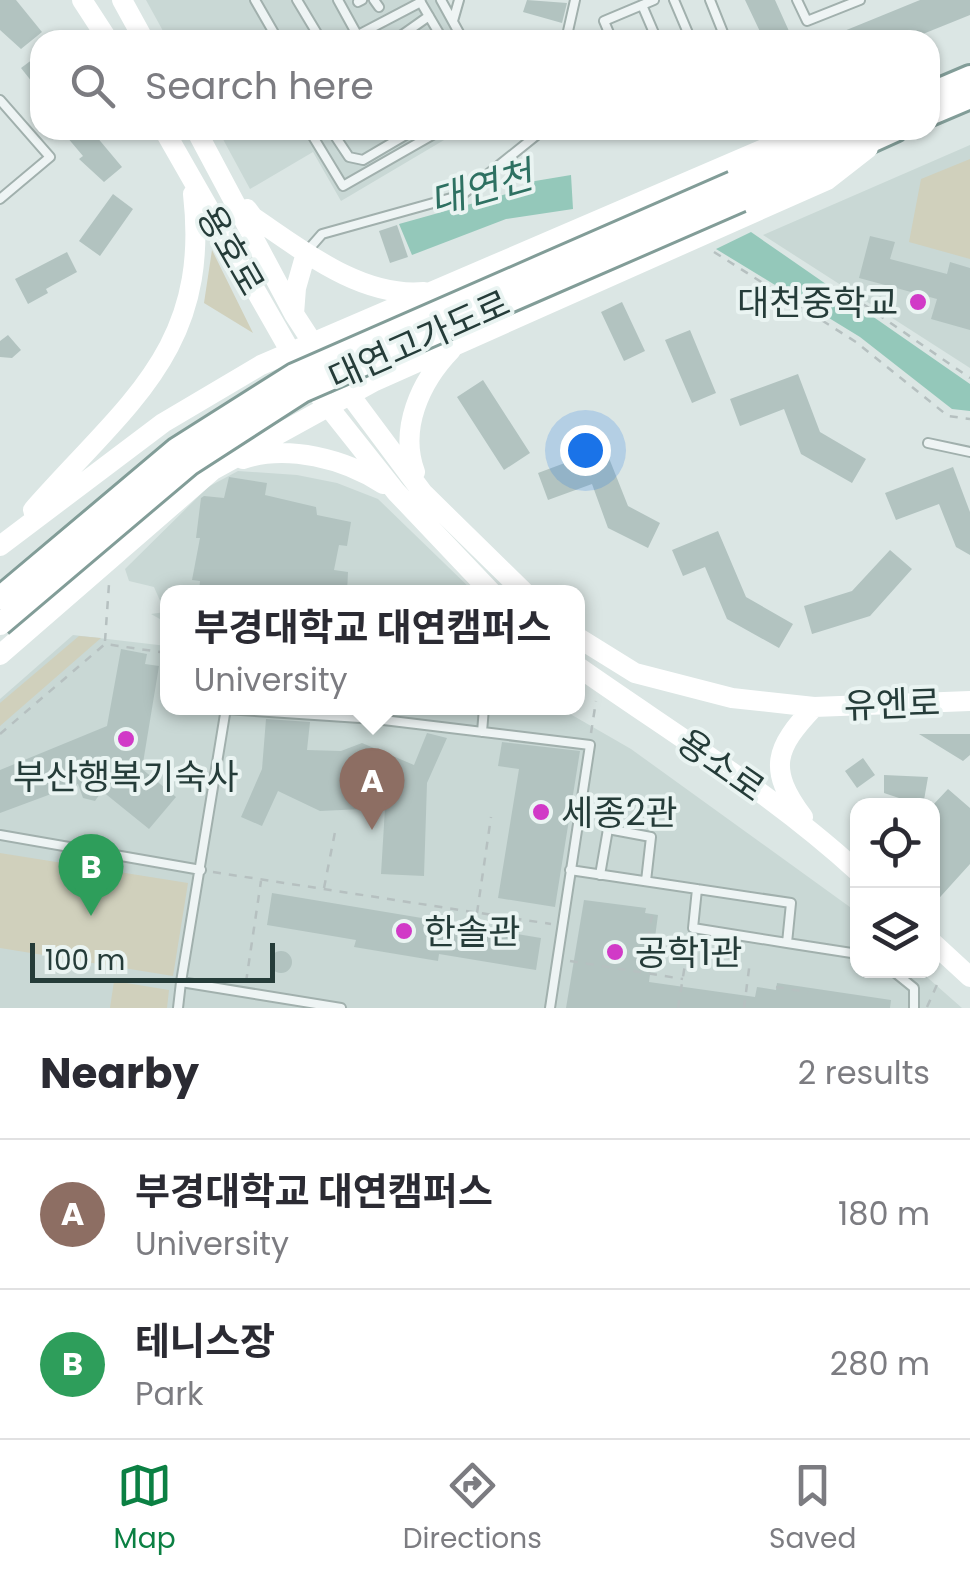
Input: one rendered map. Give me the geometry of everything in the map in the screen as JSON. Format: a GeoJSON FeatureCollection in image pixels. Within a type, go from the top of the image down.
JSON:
{"type":"FeatureCollection","features":[{"type":"Feature","properties":{"kind":"highway"},"geometry":{"type":"LineString","coordinates":[[940,90],[970,76]]}},
{"type":"Feature","properties":{"kind":"highway"},"geometry":{"type":"LineString","coordinates":[[940,110],[970,97]]}},
{"type":"Feature","properties":{"kind":"highway","name":"대연고가도로"},"geometry":{"type":"LineString","coordinates":[[0,624],[189,464],[302,391],[737,191],[831,140]]}},
{"type":"Feature","properties":{"kind":"highway","name":"대연고가도로"},"geometry":{"type":"LineString","coordinates":[[0,598],[176,449],[294,375],[869,140]]}},
{"type":"Feature","properties":{"kind":"main road"},"geometry":{"type":"LineString","coordinates":[[122,0],[138,30]]}},
{"type":"Feature","properties":{"kind":"main road"},"geometry":{"type":"LineString","coordinates":[[89,2],[103,30]]}},
{"type":"Feature","properties":{"kind":"main road","name":"용호로"},"geometry":{"type":"LineString","coordinates":[[169,140],[296,361]]}},
{"type":"Feature","properties":{"kind":"main road","name":"용호로"},"geometry":{"type":"LineString","coordinates":[[202,140],[294,314],[318,351]]}},
{"type":"Feature","properties":{"kind":"main road"},"geometry":{"type":"LineString","coordinates":[[3,543],[163,423],[226,384],[296,361],[436,290],[785,140]]}},
{"type":"Feature","properties":{"kind":"main road"},"geometry":{"type":"LineString","coordinates":[[0,655],[213,470],[348,394],[827,180],[880,140]]}},
{"type":"Feature","properties":{"kind":"main road"},"geometry":{"type":"LineString","coordinates":[[223,177],[253,217],[336,270],[404,294],[436,290]]}},
{"type":"Feature","properties":{"kind":"main road"},"geometry":{"type":"LineString","coordinates":[[3,543],[148,383],[175,339],[195,276],[197,227],[192,182]]}},
{"type":"Feature","properties":{"kind":"main road"},"geometry":{"type":"LineString","coordinates":[[294,314],[296,288],[306,253]]}},
{"type":"Feature","properties":{"kind":"main road"},"geometry":{"type":"LineString","coordinates":[[423,493],[408,452],[411,422],[434,368],[456,344]]}},
{"type":"Feature","properties":{"kind":"main road"},"geometry":{"type":"LineString","coordinates":[[318,351],[423,493],[517,585]]}},
{"type":"Feature","properties":{"kind":"main road"},"geometry":{"type":"LineString","coordinates":[[296,361],[396,492],[484,585]]}},
{"type":"Feature","properties":{"kind":"main road"},"geometry":{"type":"LineString","coordinates":[[213,470],[250,457],[306,456],[338,462],[396,492]]}},
{"type":"Feature","properties":{"kind":"main road","name":"유엔로"},"geometry":{"type":"LineString","coordinates":[[585,642],[635,673],[732,698],[814,707],[970,701]]}},
{"type":"Feature","properties":{"kind":"main road","name":"용소로"},"geometry":{"type":"LineString","coordinates":[[585,672],[708,754],[814,832],[850,865]]}},
{"type":"Feature","properties":{"kind":"main road"},"geometry":{"type":"LineString","coordinates":[[814,707],[787,735],[778,768],[788,798],[814,832]]}},
{"type":"Feature","properties":{"kind":"main road"},"geometry":{"type":"LineString","coordinates":[[940,949],[970,977]]}},
{"type":"Feature","properties":{"kind":"lane"},"geometry":{"type":"LineString","coordinates":[[255,0],[272,30]]}},
{"type":"Feature","properties":{"kind":"lane"},"geometry":{"type":"LineString","coordinates":[[298,0],[315,30]]}},
{"type":"Feature","properties":{"kind":"lane"},"geometry":{"type":"LineString","coordinates":[[338,0],[355,30]]}},
{"type":"Feature","properties":{"kind":"lane"},"geometry":{"type":"LineString","coordinates":[[441,0],[458,30]]}},
{"type":"Feature","properties":{"kind":"lane"},"geometry":{"type":"LineString","coordinates":[[453,21],[459,0]]}},
{"type":"Feature","properties":{"kind":"lane"},"geometry":{"type":"LineString","coordinates":[[568,30],[575,0]]}},
{"type":"Feature","properties":{"kind":"lane"},"geometry":{"type":"LineString","coordinates":[[608,30],[604,21],[654,0]]}},
{"type":"Feature","properties":{"kind":"lane"},"geometry":{"type":"LineString","coordinates":[[674,0],[688,30]]}},
{"type":"Feature","properties":{"kind":"lane"},"geometry":{"type":"LineString","coordinates":[[710,0],[722,30]]}},
{"type":"Feature","properties":{"kind":"lane"},"geometry":{"type":"LineString","coordinates":[[798,0],[808,21],[860,0]]}},
{"type":"Feature","properties":{"kind":"lane"},"geometry":{"type":"LineString","coordinates":[[372,30],[420,1],[437,30]]}},
{"type":"Feature","properties":{"kind":"lane"},"geometry":{"type":"LineString","coordinates":[[642,5],[653,30]]}},
{"type":"Feature","properties":{"kind":"lane"},"geometry":{"type":"LineString","coordinates":[[409,30],[429,16]]}},
{"type":"Feature","properties":{"kind":"lane"},"geometry":{"type":"LineString","coordinates":[[0,100],[30,134]]}},
{"type":"Feature","properties":{"kind":"lane"},"geometry":{"type":"LineString","coordinates":[[0,199],[50,157],[35,140]]}},
{"type":"Feature","properties":{"kind":"lane"},"geometry":{"type":"LineString","coordinates":[[315,140],[343,186],[424,140]]}},
{"type":"Feature","properties":{"kind":"lane"},"geometry":{"type":"LineString","coordinates":[[337,140],[349,156],[363,160],[396,140]]}},
{"type":"Feature","properties":{"kind":"lane"},"geometry":{"type":"LineString","coordinates":[[306,253],[322,234],[462,196],[531,140]]}},
{"type":"Feature","properties":{"kind":"lane"},"geometry":{"type":"LineString","coordinates":[[928,444],[970,452]]}},
{"type":"Feature","properties":{"kind":"lane"},"geometry":{"type":"LineString","coordinates":[[178,1008],[225,715]]}},
{"type":"Feature","properties":{"kind":"lane"},"geometry":{"type":"LineString","coordinates":[[349,715],[590,744],[550,1008]]}},
{"type":"Feature","properties":{"kind":"lane"},"geometry":{"type":"LineString","coordinates":[[482,732],[483,715]]}},
{"type":"Feature","properties":{"kind":"lane"},"geometry":{"type":"LineString","coordinates":[[600,876],[608,830],[651,836],[646,882]]}},
{"type":"Feature","properties":{"kind":"lane"},"geometry":{"type":"LineString","coordinates":[[0,835],[201,870]]}},
{"type":"Feature","properties":{"kind":"lane"},"geometry":{"type":"LineString","coordinates":[[570,870],[791,903],[787,944]]}},
{"type":"Feature","properties":{"kind":"lane"},"geometry":{"type":"LineString","coordinates":[[697,889],[693,928],[850,953]]}},
{"type":"Feature","properties":{"kind":"lane"},"geometry":{"type":"LineString","coordinates":[[902,978],[914,988],[914,1008]]}},
{"type":"Feature","properties":{"kind":"lane"},"geometry":{"type":"LineString","coordinates":[[181,982],[341,1008]]}},
{"type":"Feature","properties":{"kind":"path"},"geometry":{"type":"LineString","coordinates":[[693,240],[822,318],[948,416],[970,418]]}},
{"type":"Feature","properties":{"kind":"path"},"geometry":{"type":"LineString","coordinates":[[822,318],[840,288],[970,378]]}},
{"type":"Feature","properties":{"kind":"path"},"geometry":{"type":"LineString","coordinates":[[0,734],[105,644],[110,578]]}},
{"type":"Feature","properties":{"kind":"path"},"geometry":{"type":"LineString","coordinates":[[105,644],[160,651]]}},
{"type":"Feature","properties":{"kind":"path"},"geometry":{"type":"LineString","coordinates":[[590,744],[598,681]]}},
{"type":"Feature","properties":{"kind":"path"},"geometry":{"type":"LineString","coordinates":[[477,912],[491,817]]}},
{"type":"Feature","properties":{"kind":"path"},"geometry":{"type":"LineString","coordinates":[[323,889],[335,832]]}},
{"type":"Feature","properties":{"kind":"path"},"geometry":{"type":"LineString","coordinates":[[201,870],[562,926]]}},
{"type":"Feature","properties":{"kind":"path"},"geometry":{"type":"LineString","coordinates":[[244,992],[261,879]]}},
{"type":"Feature","properties":{"kind":"path"},"geometry":{"type":"LineString","coordinates":[[646,955],[652,914]]}},
{"type":"Feature","properties":{"kind":"path"},"geometry":{"type":"LineString","coordinates":[[678,1008],[687,952]]}},
{"type":"Feature","properties":{"kind":"path"},"geometry":{"type":"LineString","coordinates":[[558,959],[682,979]]}},
{"type":"Feature","properties":{"kind":"path"},"geometry":{"type":"LineString","coordinates":[[926,1008],[951,959]]}},
{"type":"Feature","properties":{"kind":"path"},"geometry":{"type":"LineString","coordinates":[[744,1008],[750,961]]}},
{"type":"Feature","properties":{"kind":"path"},"geometry":{"type":"LineString","coordinates":[[776,987],[808,992]]}},
{"type":"Feature","properties":{"kind":"shaded area"},"geometry":{"type":"Polygon","coordinates":[[[146,0],[447,0],[463,30],[162,30],[146,0]]]}},
{"type":"Feature","properties":{"kind":"shaded area"},"geometry":{"type":"Polygon","coordinates":[[[223,140],[444,140],[341,201],[313,152],[250,189],[223,140]]]}},
{"type":"Feature","properties":{"kind":"shaded area","name":"대천중학교"},"geometry":{"type":"Polygon","coordinates":[[[970,145],[970,368],[763,235],[970,145]]]}},
{"type":"Feature","properties":{"kind":"shaded area"},"geometry":{"type":"Polygon","coordinates":[[[970,159],[970,259],[909,242],[921,179],[970,159]]]}},
{"type":"Feature","properties":{"kind":"shaded area"},"geometry":{"type":"Polygon","coordinates":[[[571,175],[573,209],[506,219],[412,255],[399,224],[521,190],[529,182],[571,175]]]}},
{"type":"Feature","properties":{"kind":"shaded area"},"geometry":{"type":"Polygon","coordinates":[[[751,232],[970,384],[970,411],[952,409],[860,337],[716,249],[751,232]]]}},
{"type":"Feature","properties":{"kind":"shaded area"},"geometry":{"type":"Polygon","coordinates":[[[212,250],[253,333],[204,303],[212,250]]]}},
{"type":"Feature","properties":{"kind":"shaded area"},"geometry":{"type":"Polygon","coordinates":[[[238,471],[297,475],[337,483],[378,499],[467,585],[160,585],[160,601],[154,587],[129,581],[125,569],[208,487],[238,471]]]}},
{"type":"Feature","properties":{"kind":"shaded area"},"geometry":{"type":"Polygon","coordinates":[[[73,635],[160,645],[160,715],[572,715],[631,749],[850,907],[850,978],[928,978],[962,1008],[0,1008],[0,699],[73,635]]]}},
{"type":"Feature","properties":{"kind":"shaded area"},"geometry":{"type":"Polygon","coordinates":[[[79,636],[101,638],[0,726],[0,703],[79,636]]]}},
{"type":"Feature","properties":{"kind":"shaded area"},"geometry":{"type":"Polygon","coordinates":[[[0,853],[188,883],[173,976],[0,948],[0,853]]]}},
{"type":"Feature","properties":{"kind":"shaded area"},"geometry":{"type":"Polygon","coordinates":[[[114,981],[169,990],[167,1008],[110,1008],[114,981]]]}},
{"type":"Feature","properties":{"kind":"building"},"geometry":{"type":"Polygon","coordinates":[[[0,0],[16,0],[40,30],[30,30],[30,42],[21,49],[0,30],[0,0]]]}},
{"type":"Feature","properties":{"kind":"building"},"geometry":{"type":"Polygon","coordinates":[[[527,0],[567,3],[562,23],[523,12],[527,0]]]}},
{"type":"Feature","properties":{"kind":"building"},"geometry":{"type":"Polygon","coordinates":[[[745,0],[775,0],[788,30],[759,30],[745,0]]]}},
{"type":"Feature","properties":{"kind":"building"},"geometry":{"type":"Polygon","coordinates":[[[920,0],[970,0],[970,15],[933,30],[846,30],[920,0]]]}},
{"type":"Feature","properties":{"kind":"building"},"geometry":{"type":"Polygon","coordinates":[[[30,61],[30,79],[21,68],[30,61]]]}},
{"type":"Feature","properties":{"kind":"building"},"geometry":{"type":"Polygon","coordinates":[[[69,140],[99,140],[122,167],[104,182],[79,159],[83,156],[69,140]]]}},
{"type":"Feature","properties":{"kind":"building"},"geometry":{"type":"Polygon","coordinates":[[[113,194],[133,209],[100,256],[79,241],[113,194]]]}},
{"type":"Feature","properties":{"kind":"building"},"geometry":{"type":"Polygon","coordinates":[[[397,225],[408,257],[390,263],[379,231],[397,225]]]}},
{"type":"Feature","properties":{"kind":"building"},"geometry":{"type":"Polygon","coordinates":[[[870,236],[895,242],[890,259],[947,274],[950,262],[970,268],[970,330],[931,319],[937,299],[859,278],[870,236]]]}},
{"type":"Feature","properties":{"kind":"building"},"geometry":{"type":"Polygon","coordinates":[[[67,252],[77,272],[28,304],[15,279],[67,252]]]}},
{"type":"Feature","properties":{"kind":"building"},"geometry":{"type":"Polygon","coordinates":[[[622,302],[645,351],[624,361],[601,312],[622,302]]]}},
{"type":"Feature","properties":{"kind":"building"},"geometry":{"type":"Polygon","coordinates":[[[690,330],[716,393],[692,403],[665,340],[690,330]]]}},
{"type":"Feature","properties":{"kind":"building"},"geometry":{"type":"Polygon","coordinates":[[[8,335],[21,350],[12,358],[0,357],[0,341],[8,335]]]}},
{"type":"Feature","properties":{"kind":"building"},"geometry":{"type":"Polygon","coordinates":[[[798,374],[820,432],[866,459],[852,483],[801,454],[784,409],[740,426],[730,399],[798,374]]]}},
{"type":"Feature","properties":{"kind":"building"},"geometry":{"type":"Polygon","coordinates":[[[483,380],[530,453],[504,470],[457,397],[483,380]]]}},
{"type":"Feature","properties":{"kind":"building"},"geometry":{"type":"Polygon","coordinates":[[[605,448],[628,506],[660,523],[648,548],[608,528],[592,484],[548,500],[538,473],[605,448]]]}},
{"type":"Feature","properties":{"kind":"building"},"geometry":{"type":"Polygon","coordinates":[[[953,467],[970,512],[970,555],[956,547],[939,504],[896,520],[885,493],[953,467]]]}},
{"type":"Feature","properties":{"kind":"building"},"geometry":{"type":"Polygon","coordinates":[[[229,477],[267,483],[265,495],[316,507],[317,515],[351,522],[347,546],[339,545],[334,570],[348,572],[347,585],[200,585],[200,581],[192,580],[200,538],[196,538],[201,498],[224,498],[229,477]]]}},
{"type":"Feature","properties":{"kind":"building"},"geometry":{"type":"Polygon","coordinates":[[[718,531],[746,597],[793,624],[779,648],[727,619],[705,567],[683,576],[672,550],[718,531]]]}},
{"type":"Feature","properties":{"kind":"building"},"geometry":{"type":"Polygon","coordinates":[[[890,550],[912,569],[870,616],[812,634],[804,606],[852,591],[890,550]]]}},
{"type":"Feature","properties":{"kind":"building","name":"부산행복기숙사"},"geometry":{"type":"Polygon","coordinates":[[[121,649],[147,654],[145,664],[159,666],[142,769],[176,797],[149,829],[102,791],[95,801],[83,798],[78,784],[0,813],[0,770],[107,726],[121,649]]]}},
{"type":"Feature","properties":{"kind":"building"},"geometry":{"type":"Polygon","coordinates":[[[266,719],[310,722],[307,750],[341,751],[362,743],[414,765],[427,733],[447,738],[427,783],[424,876],[381,874],[385,808],[320,811],[278,791],[262,826],[241,817],[262,769],[266,719]]]}},
{"type":"Feature","properties":{"kind":"building"},"geometry":{"type":"Polygon","coordinates":[[[919,734],[970,734],[970,755],[963,761],[919,734]]]}},
{"type":"Feature","properties":{"kind":"building","name":"세종2관"},"geometry":{"type":"Polygon","coordinates":[[[502,742],[580,751],[555,907],[498,898],[519,769],[498,766],[502,742]]]}},
{"type":"Feature","properties":{"kind":"building"},"geometry":{"type":"Polygon","coordinates":[[[863,758],[875,775],[857,788],[845,771],[863,758]]]}},
{"type":"Feature","properties":{"kind":"building"},"geometry":{"type":"Polygon","coordinates":[[[884,775],[928,777],[924,798],[899,798],[884,793],[884,775]]]}},
{"type":"Feature","properties":{"kind":"building"},"geometry":{"type":"Polygon","coordinates":[[[948,789],[970,808],[970,864],[940,897],[940,798],[948,789]]]}},
{"type":"Feature","properties":{"kind":"building","name":"한솔관"},"geometry":{"type":"Polygon","coordinates":[[[272,893],[541,938],[536,970],[439,954],[438,961],[354,947],[356,940],[267,925],[272,893]]]}},
{"type":"Feature","properties":{"kind":"building","name":"공학1관"},"geometry":{"type":"Polygon","coordinates":[[[584,900],[646,908],[645,913],[658,915],[649,982],[755,997],[757,987],[776,990],[777,983],[891,1000],[890,1008],[566,1008],[584,900]]]}},
{"type":"Feature","properties":{"kind":"building"},"geometry":{"type":"Polygon","coordinates":[[[281,951],[289,954],[289,970],[281,973],[273,970],[270,962],[273,954],[281,951]]]}},
{"type":"Feature","properties":{"kind":"place","name":"대천중학교"},"geometry":{"type":"Point","coordinates":[918,302]}},
{"type":"Feature","properties":{"kind":"place","name":"부산행복기숙사"},"geometry":{"type":"Point","coordinates":[126,739]}},
{"type":"Feature","properties":{"kind":"place","name":"세종2관"},"geometry":{"type":"Point","coordinates":[541,812]}},
{"type":"Feature","properties":{"kind":"place","name":"부경대학교 대연캠퍼스"},"geometry":{"type":"Point","coordinates":[372,830]}},
{"type":"Feature","properties":{"kind":"place","name":"테니스장"},"geometry":{"type":"Point","coordinates":[91,916]}},
{"type":"Feature","properties":{"kind":"place","name":"한솔관"},"geometry":{"type":"Point","coordinates":[404,931]}},
{"type":"Feature","properties":{"kind":"place","name":"공학1관"},"geometry":{"type":"Point","coordinates":[615,952]}},
{"type":"Feature","properties":{"kind":"water label","name":"대연천"},"geometry":{"type":"Point","coordinates":[481,188]}}]}
